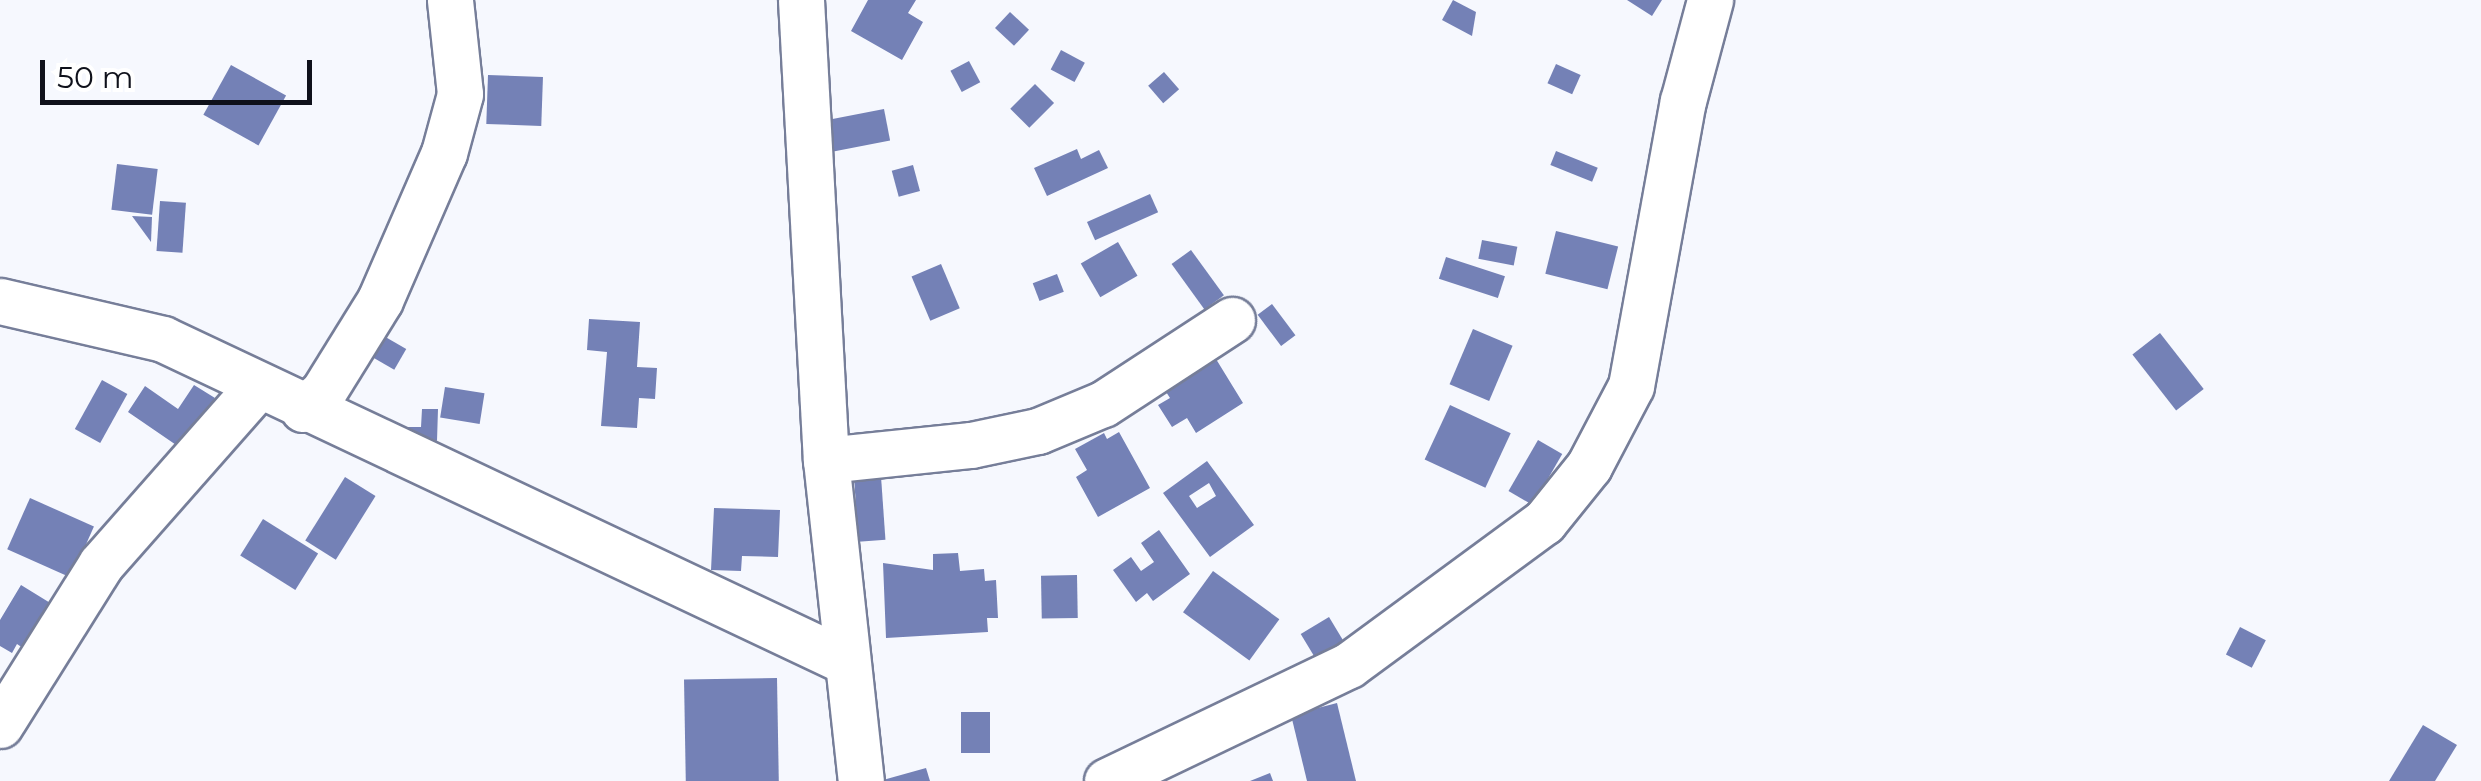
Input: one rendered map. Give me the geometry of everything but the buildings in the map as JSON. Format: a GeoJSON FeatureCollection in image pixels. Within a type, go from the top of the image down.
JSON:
{"type":"FeatureCollection","features":[{"type":"Feature","properties":{"kind":"street"},"geometry":{"type":"LineString","coordinates":[[302,410],[322,392],[363,332],[444,153],[460,94],[450,0]]}},
{"type":"Feature","properties":{"kind":"street"},"geometry":{"type":"LineString","coordinates":[[801,0],[826,460],[861,781]]}},
{"type":"Feature","properties":{"kind":"street"},"geometry":{"type":"LineString","coordinates":[[1107,781],[1348,665],[1544,522],[1589,466],[1631,386],[1683,101],[1710,0]]}},
{"type":"Feature","properties":{"kind":"street"},"geometry":{"type":"LineString","coordinates":[[0,301],[164,339],[302,410],[845,661]]}},
{"type":"Feature","properties":{"kind":"street"},"geometry":{"type":"LineString","coordinates":[[826,460],[1038,431],[1102,404],[1232,320]]}},
{"type":"Feature","properties":{"kind":"street"},"geometry":{"type":"LineString","coordinates":[[0,725],[101,564],[258,386]]}}]}
